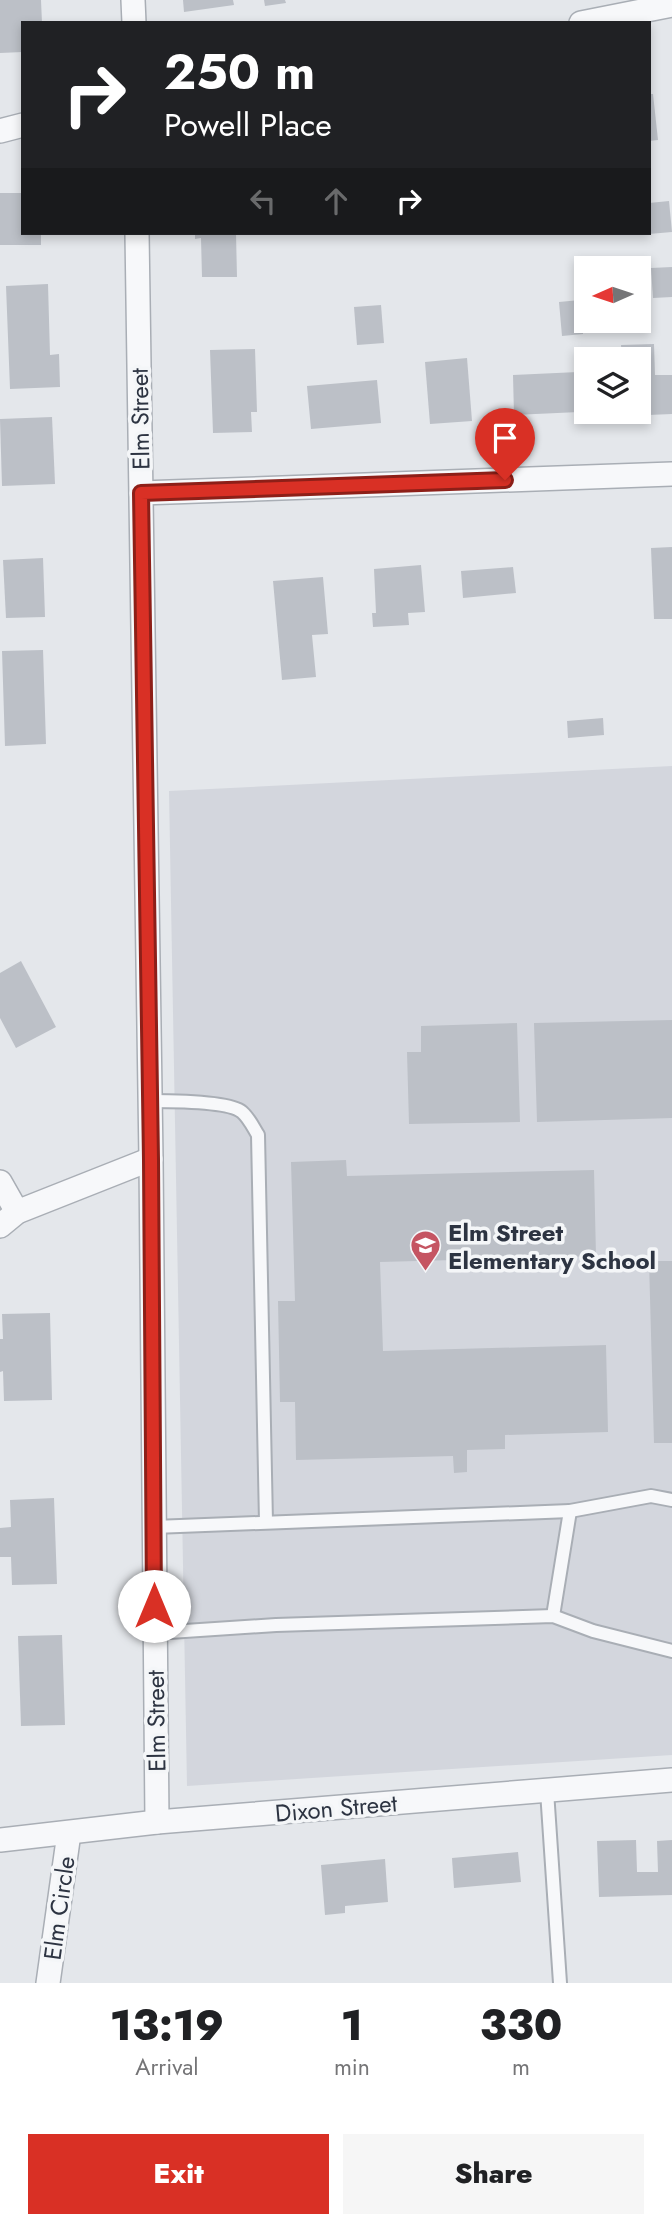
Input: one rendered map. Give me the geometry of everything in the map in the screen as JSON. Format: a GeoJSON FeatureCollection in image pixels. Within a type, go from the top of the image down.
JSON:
{"type":"FeatureCollection","features":[{"type":"Feature","properties":{"kind":"street"},"geometry":{"type":"LineString","coordinates":[[134,0],[134,21]]}},
{"type":"Feature","properties":{"kind":"street"},"geometry":{"type":"LineString","coordinates":[[591,21],[672,5]]}},
{"type":"Feature","properties":{"kind":"street"},"geometry":{"type":"LineString","coordinates":[[0,131],[21,126]]}},
{"type":"Feature","properties":{"kind":"street","name":"Elm Street"},"geometry":{"type":"LineString","coordinates":[[137,235],[151,1160],[157,1822]]}},
{"type":"Feature","properties":{"kind":"street"},"geometry":{"type":"LineString","coordinates":[[141,493],[672,474]]}},
{"type":"Feature","properties":{"kind":"street"},"geometry":{"type":"LineString","coordinates":[[0,1182],[8,1219],[151,1160]]}},
{"type":"Feature","properties":{"kind":"street","name":"Dixon Street"},"geometry":{"type":"LineString","coordinates":[[0,1840],[157,1822],[672,1780]]}},
{"type":"Feature","properties":{"kind":"street","name":"Elm Circle"},"geometry":{"type":"LineString","coordinates":[[48,1983],[69,1833]]}},
{"type":"Feature","properties":{"kind":"lane"},"geometry":{"type":"LineString","coordinates":[[150,1101],[187,1100],[240,1110],[250,1120],[258,1135],[265,1522]]}},
{"type":"Feature","properties":{"kind":"lane"},"geometry":{"type":"LineString","coordinates":[[154,1527],[570,1511],[651,1496],[672,1500]]}},
{"type":"Feature","properties":{"kind":"lane"},"geometry":{"type":"LineString","coordinates":[[553,1616],[570,1511]]}},
{"type":"Feature","properties":{"kind":"lane"},"geometry":{"type":"LineString","coordinates":[[155,1633],[276,1625],[553,1616],[593,1631],[672,1651]]}},
{"type":"Feature","properties":{"kind":"lane"},"geometry":{"type":"LineString","coordinates":[[547,1791],[560,1983]]}},
{"type":"Feature","properties":{"kind":"shaded area","name":"Elm Street Elementary School"},"geometry":{"type":"Polygon","coordinates":[[[672,766],[672,1755],[187,1786],[169,791],[672,766]]]}},
{"type":"Feature","properties":{"kind":"building"},"geometry":{"type":"Polygon","coordinates":[[[0,0],[41,0],[42,21],[21,21],[21,52],[0,53],[0,0]]]}},
{"type":"Feature","properties":{"kind":"building"},"geometry":{"type":"Polygon","coordinates":[[[183,0],[233,0],[234,5],[184,12],[183,0]]]}},
{"type":"Feature","properties":{"kind":"building"},"geometry":{"type":"Polygon","coordinates":[[[264,0],[285,0],[286,3],[265,6],[264,0]]]}},
{"type":"Feature","properties":{"kind":"building"},"geometry":{"type":"Polygon","coordinates":[[[651,94],[653,94],[658,140],[651,141],[651,94]]]}},
{"type":"Feature","properties":{"kind":"building"},"geometry":{"type":"Polygon","coordinates":[[[0,193],[21,193],[21,235],[41,235],[41,245],[0,245],[0,193]]]}},
{"type":"Feature","properties":{"kind":"building"},"geometry":{"type":"Polygon","coordinates":[[[669,201],[672,232],[651,234],[651,203],[669,201]]]}},
{"type":"Feature","properties":{"kind":"building"},"geometry":{"type":"Polygon","coordinates":[[[195,235],[236,235],[237,277],[202,277],[201,238],[195,239],[195,235]]]}},
{"type":"Feature","properties":{"kind":"building"},"geometry":{"type":"Polygon","coordinates":[[[672,267],[672,297],[653,298],[651,268],[672,267]]]}},
{"type":"Feature","properties":{"kind":"building"},"geometry":{"type":"Polygon","coordinates":[[[48,284],[50,355],[59,354],[60,387],[10,389],[6,286],[48,284]]]}},
{"type":"Feature","properties":{"kind":"building"},"geometry":{"type":"Polygon","coordinates":[[[574,301],[574,333],[583,334],[562,336],[559,302],[574,301]]]}},
{"type":"Feature","properties":{"kind":"building"},"geometry":{"type":"Polygon","coordinates":[[[381,305],[384,343],[357,345],[354,307],[381,305]]]}},
{"type":"Feature","properties":{"kind":"building"},"geometry":{"type":"Polygon","coordinates":[[[654,344],[655,375],[672,375],[672,414],[651,415],[651,347],[621,345],[654,344]]]}},
{"type":"Feature","properties":{"kind":"building"},"geometry":{"type":"Polygon","coordinates":[[[255,349],[257,412],[251,412],[252,432],[213,433],[210,350],[255,349]]]}},
{"type":"Feature","properties":{"kind":"building"},"geometry":{"type":"Polygon","coordinates":[[[467,358],[472,421],[430,424],[425,362],[467,358]]]}},
{"type":"Feature","properties":{"kind":"building"},"geometry":{"type":"Polygon","coordinates":[[[574,372],[574,412],[514,415],[513,375],[574,372]]]}},
{"type":"Feature","properties":{"kind":"building"},"geometry":{"type":"Polygon","coordinates":[[[377,380],[381,423],[311,429],[307,386],[377,380]]]}},
{"type":"Feature","properties":{"kind":"building"},"geometry":{"type":"Polygon","coordinates":[[[52,417],[55,484],[2,486],[0,419],[52,417]]]}},
{"type":"Feature","properties":{"kind":"building"},"geometry":{"type":"Polygon","coordinates":[[[672,547],[672,619],[654,619],[651,548],[672,547]]]}},
{"type":"Feature","properties":{"kind":"building"},"geometry":{"type":"Polygon","coordinates":[[[43,558],[45,617],[6,618],[3,560],[43,558]]]}},
{"type":"Feature","properties":{"kind":"building"},"geometry":{"type":"Polygon","coordinates":[[[421,565],[425,612],[408,613],[409,625],[373,627],[372,613],[376,613],[374,569],[421,565]]]}},
{"type":"Feature","properties":{"kind":"building"},"geometry":{"type":"Polygon","coordinates":[[[513,567],[516,593],[463,598],[461,571],[513,567]]]}},
{"type":"Feature","properties":{"kind":"building"},"geometry":{"type":"Polygon","coordinates":[[[323,577],[328,634],[312,635],[316,677],[282,680],[273,581],[323,577]]]}},
{"type":"Feature","properties":{"kind":"building"},"geometry":{"type":"Polygon","coordinates":[[[43,650],[46,744],[5,746],[2,651],[43,650]]]}},
{"type":"Feature","properties":{"kind":"building"},"geometry":{"type":"Polygon","coordinates":[[[603,718],[604,735],[568,738],[567,721],[603,718]]]}},
{"type":"Feature","properties":{"kind":"building"},"geometry":{"type":"Polygon","coordinates":[[[21,961],[56,1027],[16,1048],[0,1018],[0,973],[21,961]]]}},
{"type":"Feature","properties":{"kind":"building"},"geometry":{"type":"Polygon","coordinates":[[[672,1020],[672,1118],[537,1122],[534,1023],[672,1020]]]}},
{"type":"Feature","properties":{"kind":"building"},"geometry":{"type":"Polygon","coordinates":[[[517,1023],[520,1122],[409,1124],[407,1052],[421,1052],[421,1026],[517,1023]]]}},
{"type":"Feature","properties":{"kind":"building"},"geometry":{"type":"Polygon","coordinates":[[[346,1160],[347,1176],[594,1170],[596,1256],[380,1262],[383,1351],[606,1345],[608,1432],[505,1435],[505,1449],[467,1450],[467,1472],[454,1473],[453,1456],[296,1460],[295,1402],[280,1402],[278,1301],[295,1301],[291,1162],[346,1160]]]}},
{"type":"Feature","properties":{"kind":"building"},"geometry":{"type":"Polygon","coordinates":[[[649,1261],[672,1261],[672,1443],[654,1443],[649,1261]]]}},
{"type":"Feature","properties":{"kind":"building"},"geometry":{"type":"Polygon","coordinates":[[[50,1313],[52,1400],[4,1401],[3,1371],[0,1372],[2,1314],[50,1313]]]}},
{"type":"Feature","properties":{"kind":"building"},"geometry":{"type":"Polygon","coordinates":[[[54,1498],[57,1584],[12,1585],[11,1557],[0,1557],[0,1528],[11,1527],[10,1500],[54,1498]]]}},
{"type":"Feature","properties":{"kind":"building"},"geometry":{"type":"Polygon","coordinates":[[[62,1635],[65,1725],[21,1726],[18,1636],[62,1635]]]}},
{"type":"Feature","properties":{"kind":"building"},"geometry":{"type":"Polygon","coordinates":[[[636,1840],[637,1872],[658,1872],[657,1841],[672,1840],[672,1895],[599,1897],[597,1841],[636,1840]]]}},
{"type":"Feature","properties":{"kind":"building"},"geometry":{"type":"Polygon","coordinates":[[[518,1852],[521,1882],[454,1888],[452,1858],[518,1852]]]}},
{"type":"Feature","properties":{"kind":"building"},"geometry":{"type":"Polygon","coordinates":[[[385,1859],[388,1902],[345,1906],[345,1913],[325,1915],[321,1865],[385,1859]]]}},
{"type":"Feature","properties":{"kind":"place","name":"Elm Street Elementary School"},"geometry":{"type":"Point","coordinates":[425,1273]}},
{"type":"Feature","properties":{"kind":"route"},"geometry":{"type":"LineString","coordinates":[[154,1606],[151,1160],[141,493],[505,480]]}}]}
